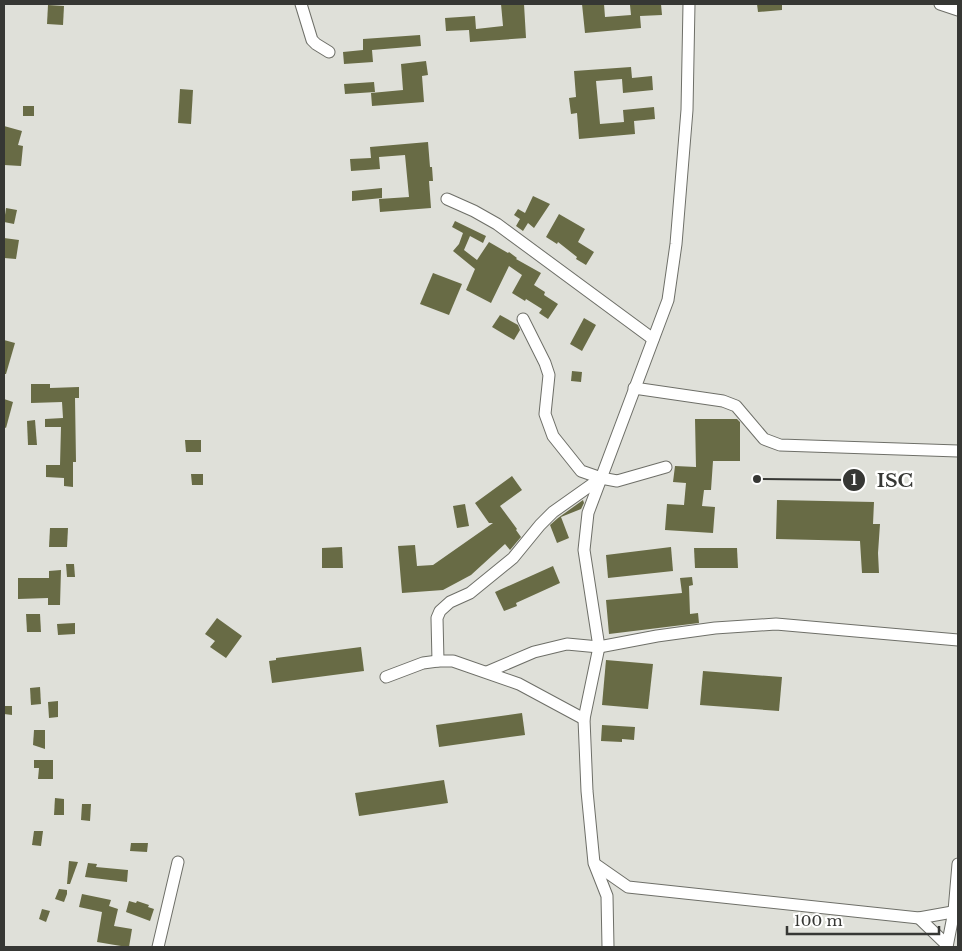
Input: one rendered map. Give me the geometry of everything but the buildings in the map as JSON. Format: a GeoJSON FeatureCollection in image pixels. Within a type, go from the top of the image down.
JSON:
{"type":"FeatureCollection","features":[{"type":"Feature","properties":{"kind":"street"},"geometry":{"type":"LineString","coordinates":[[301,4],[312,40],[329,52]]}},
{"type":"Feature","properties":{"kind":"street"},"geometry":{"type":"LineString","coordinates":[[608,947],[607,896],[594,863],[587,791],[584,719],[599,646],[584,550],[588,513],[668,300],[676,244],[687,110],[689,4]]}},
{"type":"Feature","properties":{"kind":"street"},"geometry":{"type":"LineString","coordinates":[[940,4],[958,10]]}},
{"type":"Feature","properties":{"kind":"street"},"geometry":{"type":"LineString","coordinates":[[447,199],[497,224],[653,339]]}},
{"type":"Feature","properties":{"kind":"street"},"geometry":{"type":"LineString","coordinates":[[523,319],[549,375],[545,414],[553,436],[581,471],[617,481],[666,468]]}},
{"type":"Feature","properties":{"kind":"street"},"geometry":{"type":"LineString","coordinates":[[634,388],[723,400],[736,406],[764,439],[780,445],[958,452]]}},
{"type":"Feature","properties":{"kind":"street"},"geometry":{"type":"LineString","coordinates":[[438,660],[436,618],[440,611],[450,602],[470,592],[513,558],[540,525],[554,512],[601,478]]}},
{"type":"Feature","properties":{"kind":"street"},"geometry":{"type":"LineString","coordinates":[[487,672],[534,652],[567,644],[599,646],[716,628],[776,624],[958,640]]}},
{"type":"Feature","properties":{"kind":"street"},"geometry":{"type":"LineString","coordinates":[[386,677],[423,663],[438,660],[453,661],[519,684],[584,719]]}},
{"type":"Feature","properties":{"kind":"street"},"geometry":{"type":"LineString","coordinates":[[158,947],[178,862]]}},
{"type":"Feature","properties":{"kind":"street"},"geometry":{"type":"LineString","coordinates":[[594,863],[628,887],[919,918],[956,911]]}},
{"type":"Feature","properties":{"kind":"street"},"geometry":{"type":"LineString","coordinates":[[947,946],[956,911],[958,864]]}},
{"type":"Feature","properties":{"kind":"street"},"geometry":{"type":"LineString","coordinates":[[607,896],[628,887]]}},
{"type":"Feature","properties":{"kind":"street"},"geometry":{"type":"LineString","coordinates":[[919,918],[947,946]]}},
{"type":"Feature","properties":{"kind":"place","name":"ISC"},"geometry":{"type":"Point","coordinates":[757,479]}}]}
